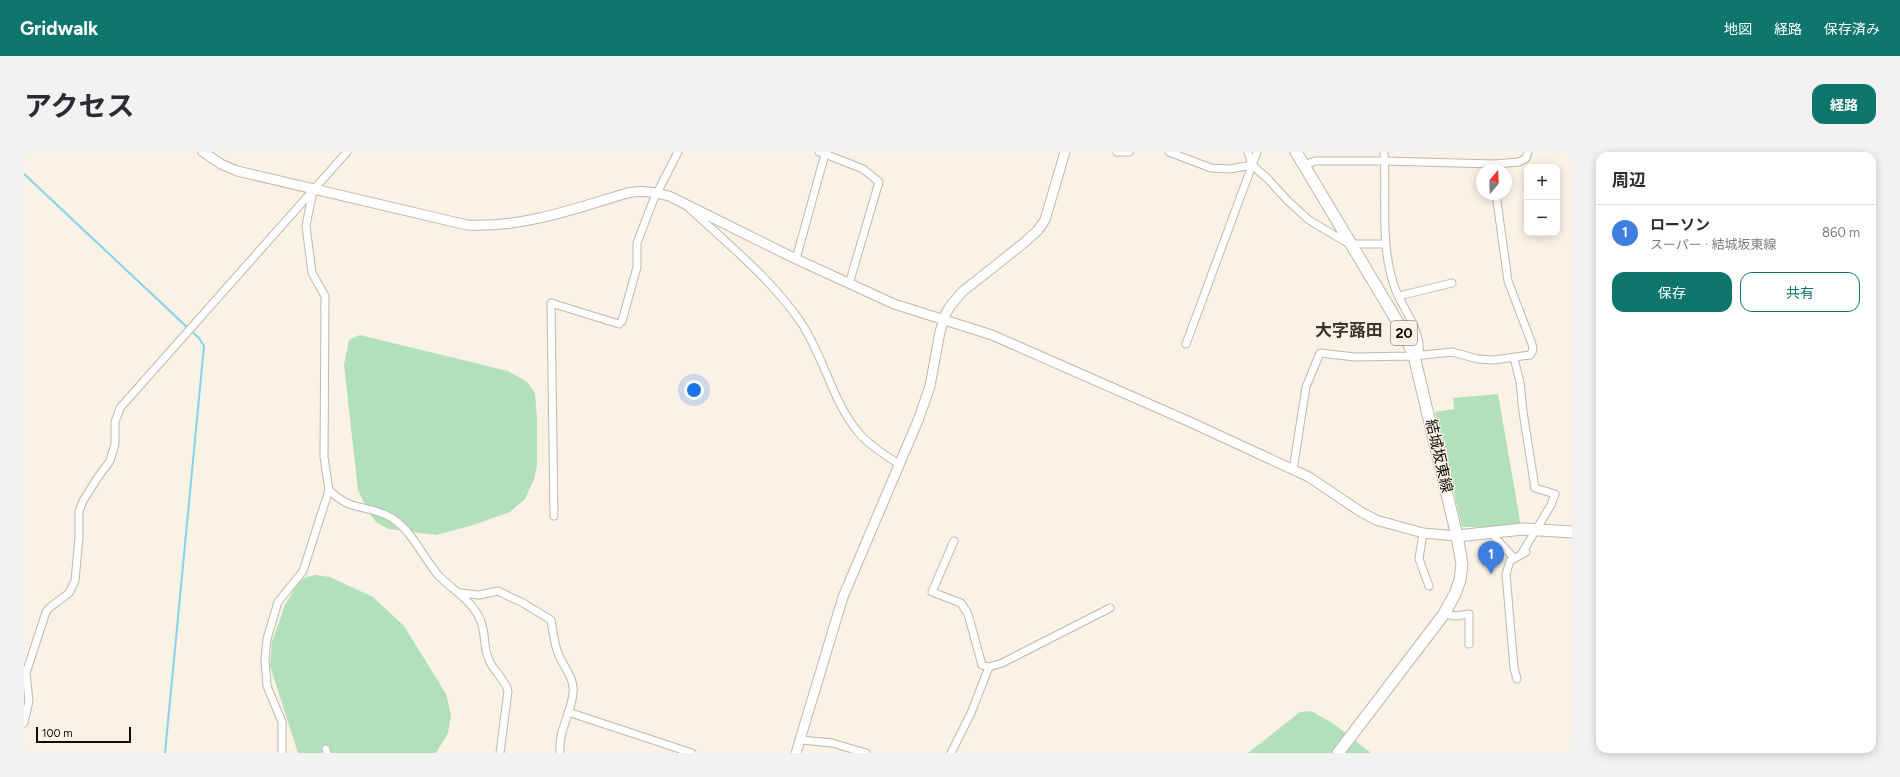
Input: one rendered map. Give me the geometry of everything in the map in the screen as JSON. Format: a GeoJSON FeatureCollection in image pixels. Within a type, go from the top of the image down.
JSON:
{"type":"FeatureCollection","features":[{"type":"Feature","properties":{"kind":"main road","name":"結城坂東線"},"geometry":{"type":"LineString","coordinates":[[1296,152],[1417,356],[1461,557],[1461,574],[1455,594],[1444,614],[1338,753]]}},
{"type":"Feature","properties":{"kind":"main road"},"geometry":{"type":"LineString","coordinates":[[1457,536],[1537,528],[1572,532]]}},
{"type":"Feature","properties":{"kind":"street"},"geometry":{"type":"LineString","coordinates":[[203,152],[221,164],[237,171],[454,223],[477,226],[525,222],[637,191],[656,193],[684,204],[796,259],[894,304],[992,335],[1293,470],[1308,477],[1361,512],[1376,520],[1423,533],[1457,536]]}},
{"type":"Feature","properties":{"kind":"street"},"geometry":{"type":"LineString","coordinates":[[24,723],[29,706],[26,673],[27,661],[46,612],[69,593],[74,582],[78,550],[79,511],[83,501],[110,461],[115,444],[115,422],[120,408],[347,152]]}},
{"type":"Feature","properties":{"kind":"street"},"geometry":{"type":"LineString","coordinates":[[554,516],[551,303],[619,324],[622,321],[637,267],[637,243],[656,193],[678,152]]}},
{"type":"Feature","properties":{"kind":"street"},"geometry":{"type":"LineString","coordinates":[[796,753],[843,597],[898,464],[919,418],[930,386],[944,319],[951,305],[962,292],[1038,230],[1045,220],[1065,152]]}},
{"type":"Feature","properties":{"kind":"street"},"geometry":{"type":"LineString","coordinates":[[1118,152],[1129,152]]}},
{"type":"Feature","properties":{"kind":"street"},"geometry":{"type":"LineString","coordinates":[[1169,152],[1211,168],[1230,168],[1252,165]]}},
{"type":"Feature","properties":{"kind":"street"},"geometry":{"type":"LineString","coordinates":[[1248,152],[1252,165],[1309,220],[1338,238],[1351,244],[1386,244]]}},
{"type":"Feature","properties":{"kind":"street"},"geometry":{"type":"LineString","coordinates":[[1186,344],[1257,152]]}},
{"type":"Feature","properties":{"kind":"street"},"geometry":{"type":"LineString","coordinates":[[1384,152],[1386,254],[1399,296],[1418,334],[1420,346],[1417,356]]}},
{"type":"Feature","properties":{"kind":"street"},"geometry":{"type":"LineString","coordinates":[[1508,164],[1518,162],[1526,158],[1528,152]]}},
{"type":"Feature","properties":{"kind":"street"},"geometry":{"type":"LineString","coordinates":[[796,259],[822,153],[863,169],[879,182],[849,284]]}},
{"type":"Feature","properties":{"kind":"street"},"geometry":{"type":"LineString","coordinates":[[1304,165],[1315,162],[1385,161],[1476,166]]}},
{"type":"Feature","properties":{"kind":"street"},"geometry":{"type":"LineString","coordinates":[[282,753],[282,722],[265,676],[267,639],[278,602],[303,571],[329,490],[324,457],[325,296],[312,273],[306,226],[313,189]]}},
{"type":"Feature","properties":{"kind":"street"},"geometry":{"type":"LineString","coordinates":[[1293,470],[1306,387],[1320,353],[1355,357],[1417,356],[1452,352],[1478,360],[1514,358],[1530,355],[1533,350],[1532,344],[1508,281],[1497,200]]}},
{"type":"Feature","properties":{"kind":"street"},"geometry":{"type":"LineString","coordinates":[[684,204],[750,264],[788,305],[818,353],[837,400],[859,433],[898,464]]}},
{"type":"Feature","properties":{"kind":"street"},"geometry":{"type":"LineString","coordinates":[[1399,296],[1452,283]]}},
{"type":"Feature","properties":{"kind":"street"},"geometry":{"type":"LineString","coordinates":[[1514,358],[1520,382],[1523,412],[1535,488],[1555,494],[1551,505],[1525,552],[1510,561],[1506,574],[1514,668],[1517,679]]}},
{"type":"Feature","properties":{"kind":"street"},"geometry":{"type":"LineString","coordinates":[[329,490],[347,502],[372,509],[394,519],[409,533],[437,574],[468,601],[482,622],[488,658],[508,689],[500,753]]}},
{"type":"Feature","properties":{"kind":"street"},"geometry":{"type":"LineString","coordinates":[[1490,532],[1514,558]]}},
{"type":"Feature","properties":{"kind":"street"},"geometry":{"type":"LineString","coordinates":[[1423,533],[1419,559],[1429,586]]}},
{"type":"Feature","properties":{"kind":"street"},"geometry":{"type":"LineString","coordinates":[[954,541],[932,592],[961,603],[968,614],[982,665],[990,667],[1002,663],[1110,608]]}},
{"type":"Feature","properties":{"kind":"street"},"geometry":{"type":"LineString","coordinates":[[460,593],[478,595],[498,591],[551,620],[558,653],[570,673],[573,692],[568,712],[561,730],[559,741],[560,753]]}},
{"type":"Feature","properties":{"kind":"street"},"geometry":{"type":"LineString","coordinates":[[1444,614],[1456,616],[1469,614],[1469,644]]}},
{"type":"Feature","properties":{"kind":"street"},"geometry":{"type":"LineString","coordinates":[[951,753],[971,713],[990,667]]}},
{"type":"Feature","properties":{"kind":"street"},"geometry":{"type":"LineString","coordinates":[[568,712],[692,753]]}},
{"type":"Feature","properties":{"kind":"street"},"geometry":{"type":"LineString","coordinates":[[801,740],[832,744],[866,753]]}},
{"type":"Feature","properties":{"kind":"green space"},"geometry":{"type":"Polygon","coordinates":[[[360,335],[508,371],[527,382],[535,393],[537,418],[537,466],[534,479],[525,499],[510,512],[470,526],[436,535],[389,529],[377,523],[369,513],[358,490],[344,365],[349,340],[360,335]]]}},
{"type":"Feature","properties":{"kind":"green space"},"geometry":{"type":"Polygon","coordinates":[[[1498,394],[1521,526],[1478,529],[1476,527],[1462,527],[1435,412],[1454,409],[1453,398],[1498,394]]]}},
{"type":"Feature","properties":{"kind":"green space"},"geometry":{"type":"Polygon","coordinates":[[[315,575],[330,577],[373,597],[404,626],[446,694],[451,715],[448,733],[436,753],[298,753],[270,666],[272,642],[285,605],[296,586],[304,578],[315,575]]]}},
{"type":"Feature","properties":{"kind":"green space"},"geometry":{"type":"Polygon","coordinates":[[[1311,711],[1334,724],[1371,753],[1248,753],[1300,712],[1311,711]]]}},
{"type":"Feature","properties":{"kind":"waterway"},"geometry":{"type":"LineString","coordinates":[[24,174],[188,328]]}},
{"type":"Feature","properties":{"kind":"waterway"},"geometry":{"type":"LineString","coordinates":[[165,753],[204,346],[199,338],[191,331]]}},
{"type":"Feature","properties":{"kind":"place","name":"ローソン"},"geometry":{"type":"Point","coordinates":[1491,574]}},
{"type":"Feature","properties":{"kind":"district","name":"大字蕗田"},"geometry":{"type":"Point","coordinates":[1349,330]}}]}
